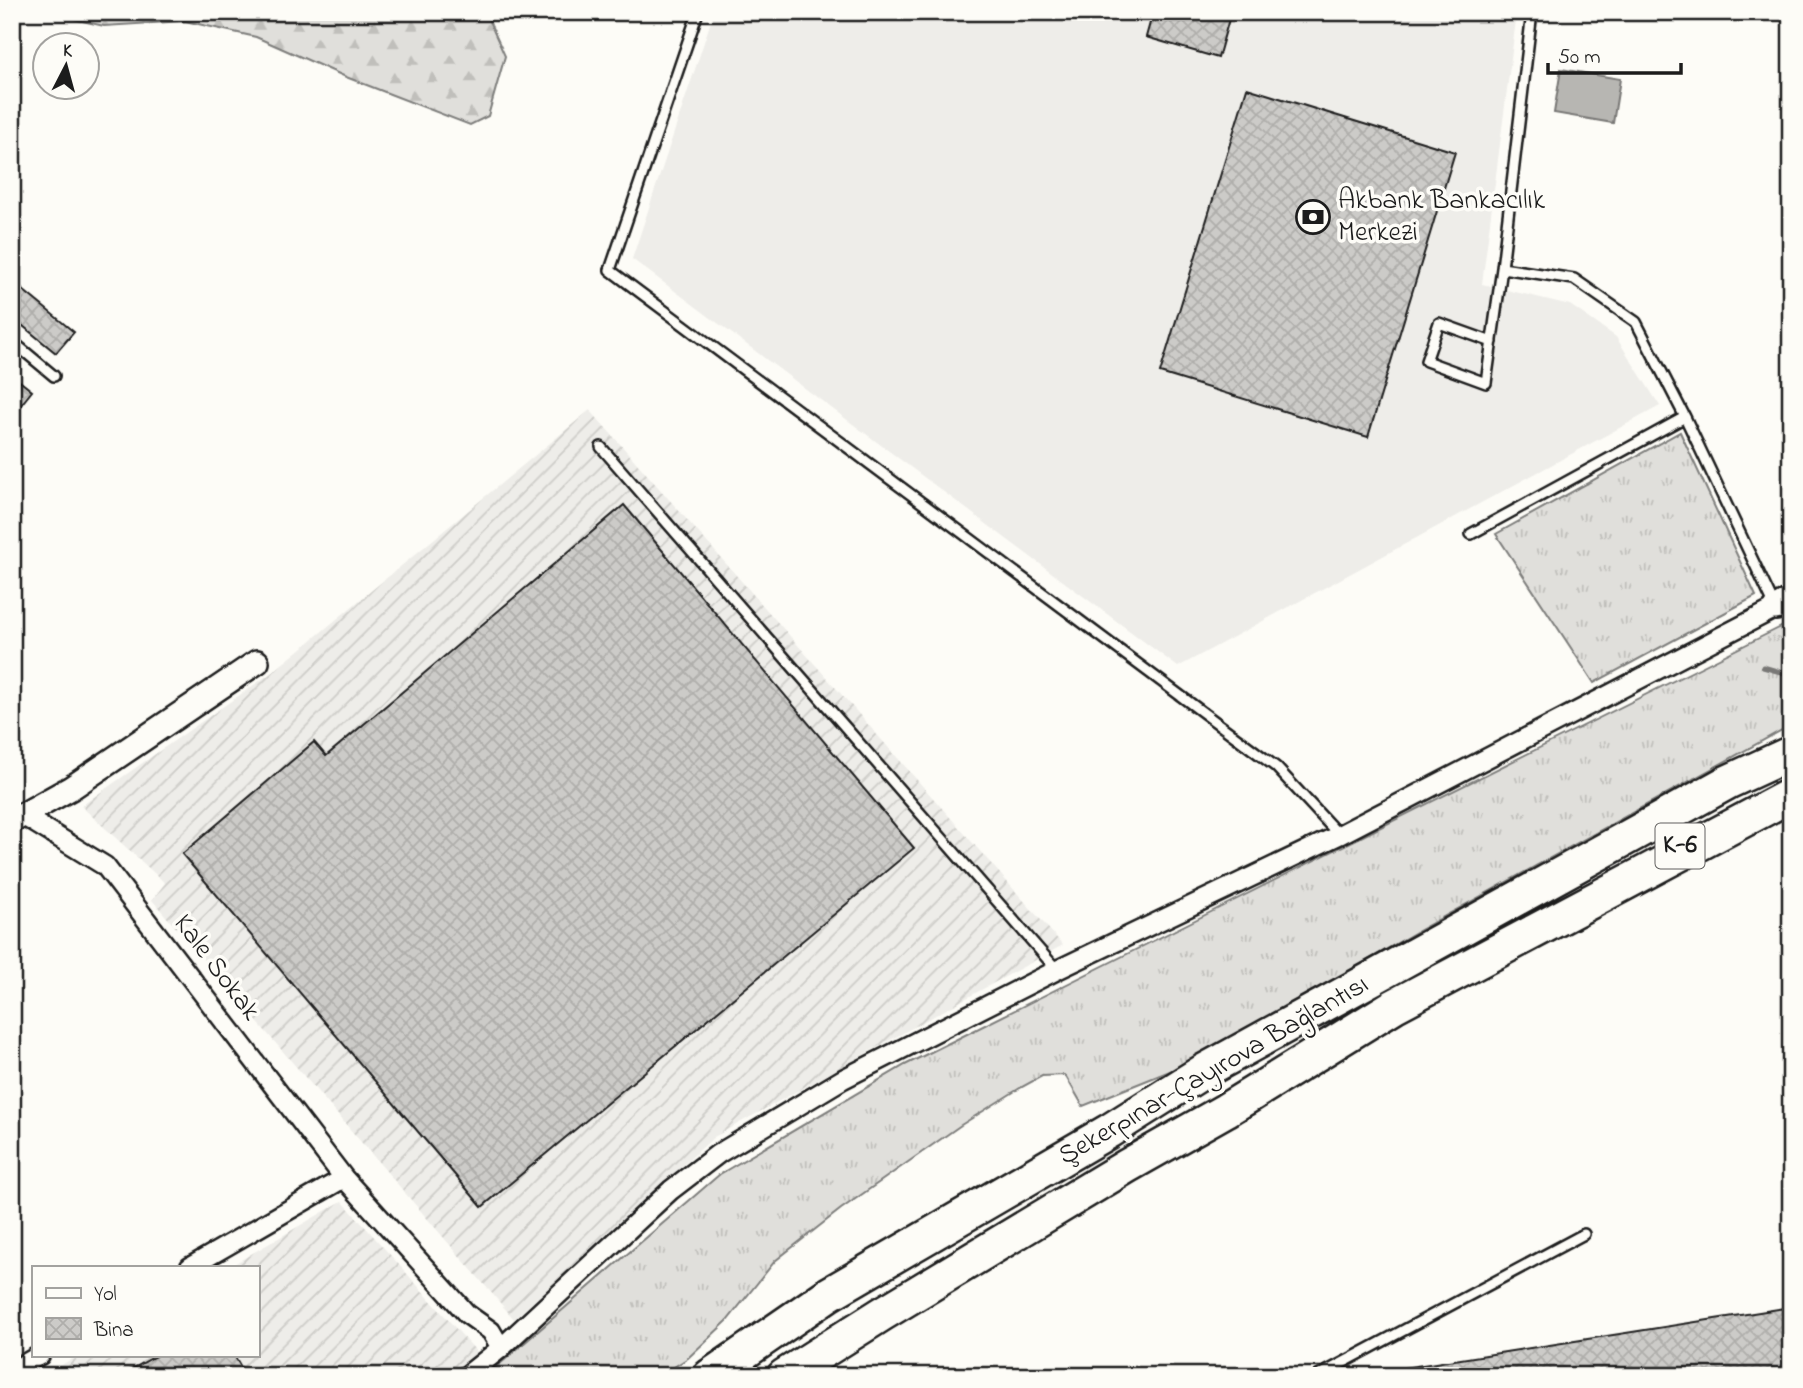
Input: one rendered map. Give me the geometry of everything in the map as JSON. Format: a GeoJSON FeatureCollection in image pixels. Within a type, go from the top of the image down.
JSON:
{"type":"FeatureCollection","features":[{"type":"Feature","properties":{"kind":"highway"},"geometry":{"type":"LineString","coordinates":[[1728,782],[1791,740]]}},
{"type":"Feature","properties":{"kind":"highway"},"geometry":{"type":"LineString","coordinates":[[1728,782],[1791,753]]}},
{"type":"Feature","properties":{"kind":"highway","name":"Şekerpınar-Çayırova Bağlantısı"},"geometry":{"type":"LineString","coordinates":[[710,1376],[829,1294],[1109,1131],[1204,1071],[1728,782]]}},
{"type":"Feature","properties":{"kind":"highway","name":"K-6"},"geometry":{"type":"LineString","coordinates":[[1570,912],[1746,806],[1791,782]]}},
{"type":"Feature","properties":{"kind":"highway","name":"K-6"},"geometry":{"type":"LineString","coordinates":[[1570,912],[1791,795]]}},
{"type":"Feature","properties":{"kind":"highway","name":"Şekerpınar-Çayırova Bağlantısı"},"geometry":{"type":"LineString","coordinates":[[784,1376],[905,1300],[1127,1166],[1226,1110],[1394,1006],[1570,912]]}},
{"type":"Feature","properties":{"kind":"street"},"geometry":{"type":"LineString","coordinates":[[466,1376],[501,1348],[671,1190],[718,1154],[843,1079],[1057,970],[1339,835],[1783,604]]}},
{"type":"Feature","properties":{"kind":"street"},"geometry":{"type":"LineString","coordinates":[[17,818],[71,788],[257,662]]}},
{"type":"Feature","properties":{"kind":"street","name":"Kale Sokak"},"geometry":{"type":"LineString","coordinates":[[17,818],[105,866],[344,1178],[467,1314],[491,1331],[501,1348]]}},
{"type":"Feature","properties":{"kind":"street"},"geometry":{"type":"LineString","coordinates":[[192,1266],[344,1178]]}},
{"type":"Feature","properties":{"kind":"street"},"geometry":{"type":"LineString","coordinates":[[12,1371],[38,1356]]}},
{"type":"Feature","properties":{"kind":"lane"},"geometry":{"type":"LineString","coordinates":[[698,12],[610,270],[1276,767],[1339,835]]}},
{"type":"Feature","properties":{"kind":"lane"},"geometry":{"type":"LineString","coordinates":[[1492,342],[1439,323],[1426,361],[1486,383],[1492,342],[1502,268],[1532,12]]}},
{"type":"Feature","properties":{"kind":"lane"},"geometry":{"type":"LineString","coordinates":[[1502,268],[1574,279],[1636,322],[1783,604]]}},
{"type":"Feature","properties":{"kind":"lane"},"geometry":{"type":"LineString","coordinates":[[12,341],[54,376]]}},
{"type":"Feature","properties":{"kind":"lane"},"geometry":{"type":"LineString","coordinates":[[1471,534],[1685,417]]}},
{"type":"Feature","properties":{"kind":"lane"},"geometry":{"type":"LineString","coordinates":[[601,447],[1057,970]]}},
{"type":"Feature","properties":{"kind":"lane"},"geometry":{"type":"LineString","coordinates":[[1318,1376],[1584,1234]]}},
{"type":"Feature","properties":{"kind":"shaded area"},"geometry":{"type":"Polygon","coordinates":[[[714,12],[1517,12],[1482,284],[1570,305],[1616,337],[1660,406],[1178,667],[632,259],[714,12]]]}},
{"type":"Feature","properties":{"kind":"shaded area"},"geometry":{"type":"Polygon","coordinates":[[[1561,69],[1620,79],[1613,123],[1554,113],[1561,69]]]}},
{"type":"Feature","properties":{"kind":"shaded area"},"geometry":{"type":"Polygon","coordinates":[[[590,410],[1063,945],[714,1137],[514,1319],[152,900],[165,883],[81,806],[274,671],[590,410]]]}},
{"type":"Feature","properties":{"kind":"shaded area"},"geometry":{"type":"Polygon","coordinates":[[[342,1201],[493,1370],[486,1376],[42,1376],[77,1356],[259,1356],[259,1266],[231,1266],[342,1201]]]}},
{"type":"Feature","properties":{"kind":"green space"},"geometry":{"type":"Polygon","coordinates":[[[43,12],[485,12],[505,56],[488,116],[470,125],[346,77],[256,37],[185,21],[104,26],[43,12]]]}},
{"type":"Feature","properties":{"kind":"green space"},"geometry":{"type":"Polygon","coordinates":[[[1680,432],[1756,596],[1594,683],[1496,534],[1680,432]]]}},
{"type":"Feature","properties":{"kind":"green space"},"geometry":{"type":"Polygon","coordinates":[[[1791,622],[1791,725],[1420,930],[1190,1063],[1083,1106],[1065,1075],[1042,1076],[1020,1088],[961,1125],[841,1209],[775,1261],[727,1321],[688,1358],[660,1376],[486,1376],[720,1174],[905,1065],[1791,622]]]}},
{"type":"Feature","properties":{"kind":"building"},"geometry":{"type":"Polygon","coordinates":[[[1153,12],[1231,12],[1218,58],[1146,37],[1153,12]]]}},
{"type":"Feature","properties":{"kind":"building"},"geometry":{"type":"Polygon","coordinates":[[[1247,88],[1455,152],[1368,437],[1160,373],[1247,88]]]}},
{"type":"Feature","properties":{"kind":"building"},"geometry":{"type":"Polygon","coordinates":[[[12,281],[74,332],[56,353],[12,317],[12,281]]]}},
{"type":"Feature","properties":{"kind":"building"},"geometry":{"type":"Polygon","coordinates":[[[12,375],[32,391],[12,416],[12,375]]]}},
{"type":"Feature","properties":{"kind":"building"},"geometry":{"type":"Polygon","coordinates":[[[624,505],[914,848],[482,1207],[182,854],[314,742],[326,756],[624,505]]]}},
{"type":"Feature","properties":{"kind":"building"},"geometry":{"type":"Polygon","coordinates":[[[1791,1307],[1791,1376],[1404,1376],[1403,1368],[1791,1307]]]}},
{"type":"Feature","properties":{"kind":"building"},"geometry":{"type":"Polygon","coordinates":[[[155,1356],[235,1356],[246,1376],[120,1376],[155,1356]]]}},
{"type":"Feature","properties":{"kind":"waterway"},"geometry":{"type":"LineString","coordinates":[[1763,667],[1791,675]]}},
{"type":"Feature","properties":{"kind":"place","name":"Akbank Bankacılık Merkezi"},"geometry":{"type":"Point","coordinates":[1313,217]}}]}
